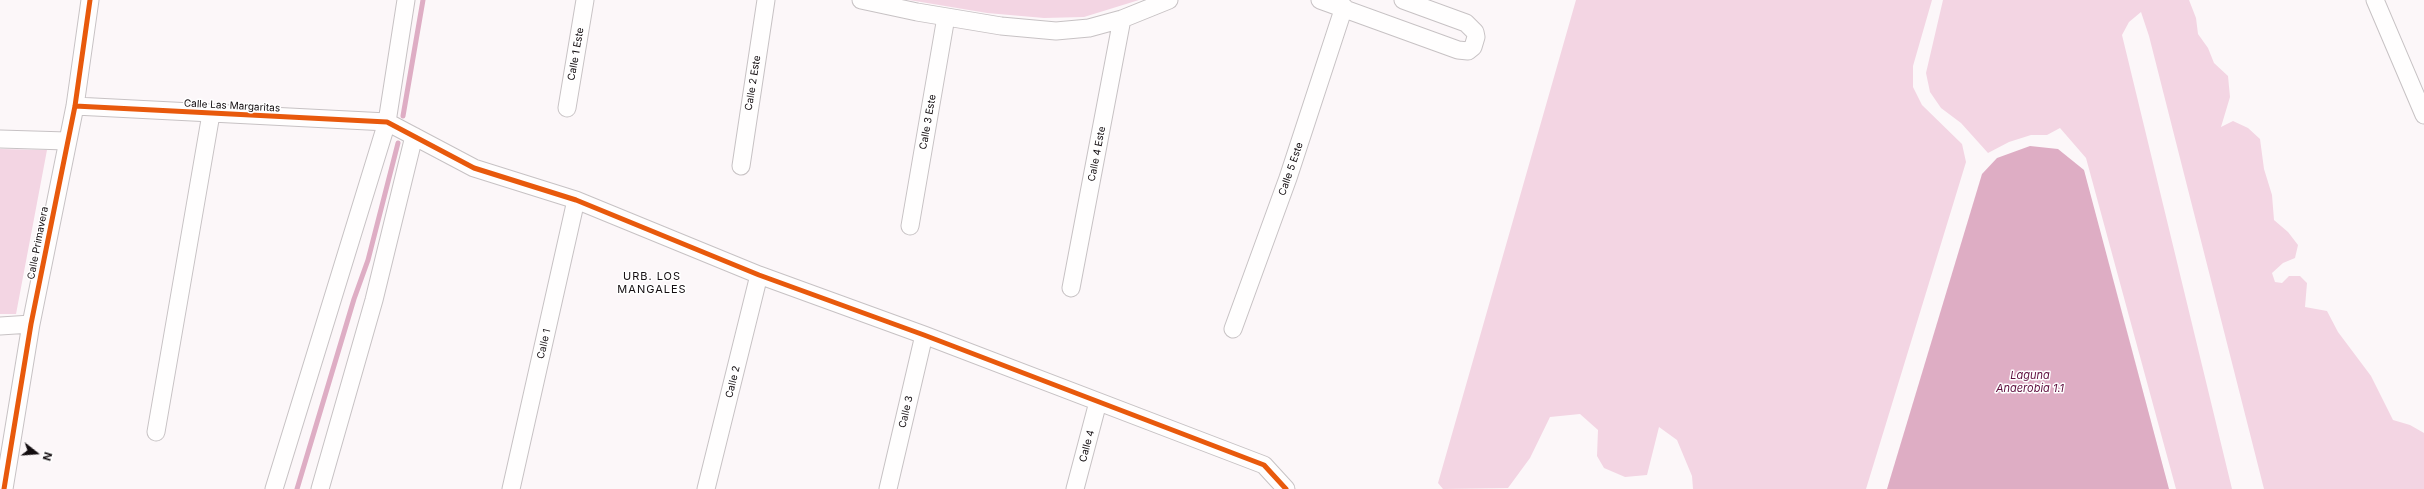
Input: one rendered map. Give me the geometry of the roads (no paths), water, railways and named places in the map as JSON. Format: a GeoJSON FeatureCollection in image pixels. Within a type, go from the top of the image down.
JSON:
{"type":"FeatureCollection","features":[{"type":"Feature","properties":{"kind":"street","name":"Calle Primavera"},"geometry":{"type":"LineString","coordinates":[[4,489],[31,324],[67,141],[76,106],[90,0]]}},
{"type":"Feature","properties":{"kind":"street"},"geometry":{"type":"LineString","coordinates":[[274,489],[387,122],[406,0]]}},
{"type":"Feature","properties":{"kind":"street","name":"Calle 1 Este"},"geometry":{"type":"LineString","coordinates":[[567,108],[585,0]]}},
{"type":"Feature","properties":{"kind":"street","name":"Calle 2 Este"},"geometry":{"type":"LineString","coordinates":[[741,166],[766,0]]}},
{"type":"Feature","properties":{"kind":"street"},"geometry":{"type":"LineString","coordinates":[[861,0],[946,17],[1028,30],[1056,31],[1089,28],[1122,19],[1169,0]]}},
{"type":"Feature","properties":{"kind":"street"},"geometry":{"type":"LineString","coordinates":[[1320,0],[1344,7],[1458,50],[1468,51],[1473,47],[1476,37],[1475,32],[1466,23],[1403,0]]}},
{"type":"Feature","properties":{"kind":"street"},"geometry":{"type":"LineString","coordinates":[[2375,0],[2424,115]]}},
{"type":"Feature","properties":{"kind":"street","name":"Calle 5 Este"},"geometry":{"type":"LineString","coordinates":[[1232,330],[1285,185],[1344,7]]}},
{"type":"Feature","properties":{"kind":"street","name":"Calle 3 Este"},"geometry":{"type":"LineString","coordinates":[[910,226],[946,17]]}},
{"type":"Feature","properties":{"kind":"street","name":"Calle 4 Este"},"geometry":{"type":"LineString","coordinates":[[1071,288],[1122,19]]}},
{"type":"Feature","properties":{"kind":"street","name":"Calle Las Margaritas"},"geometry":{"type":"LineString","coordinates":[[76,106],[387,122]]}},
{"type":"Feature","properties":{"kind":"street"},"geometry":{"type":"LineString","coordinates":[[156,432],[211,114]]}},
{"type":"Feature","properties":{"kind":"street"},"geometry":{"type":"LineString","coordinates":[[387,122],[474,168],[576,200],[759,275],[924,335],[1264,465],[1286,489]]}},
{"type":"Feature","properties":{"kind":"street"},"geometry":{"type":"LineString","coordinates":[[320,489],[374,300],[414,136]]}},
{"type":"Feature","properties":{"kind":"street"},"geometry":{"type":"LineString","coordinates":[[0,139],[67,141]]}},
{"type":"Feature","properties":{"kind":"street","name":"Calle 1"},"geometry":{"type":"LineString","coordinates":[[511,489],[576,200]]}},
{"type":"Feature","properties":{"kind":"street","name":"Calle 2"},"geometry":{"type":"LineString","coordinates":[[706,489],[759,275]]}},
{"type":"Feature","properties":{"kind":"street"},"geometry":{"type":"LineString","coordinates":[[0,326],[31,324]]}},
{"type":"Feature","properties":{"kind":"street","name":"Calle 3"},"geometry":{"type":"LineString","coordinates":[[888,489],[924,335]]}},
{"type":"Feature","properties":{"kind":"street","name":"Calle 4"},"geometry":{"type":"LineString","coordinates":[[1075,489],[1098,402]]}},
{"type":"Feature","properties":{"kind":"water","name":"Laguna Anaerobia 1.1"},"geometry":{"type":"Polygon","coordinates":[[[2030,146],[2058,149],[2084,170],[2169,489],[1887,489],[1982,174],[1997,158],[2030,146]]]}},
{"type":"Feature","properties":{"kind":"waterway"},"geometry":{"type":"LineString","coordinates":[[403,116],[423,0]]}},
{"type":"Feature","properties":{"kind":"waterway"},"geometry":{"type":"LineString","coordinates":[[297,489],[354,299],[368,260],[398,143]]}},
{"type":"Feature","properties":{"kind":"district","name":"URB. LOS MANGALES"},"geometry":{"type":"Point","coordinates":[652,283]}}]}
